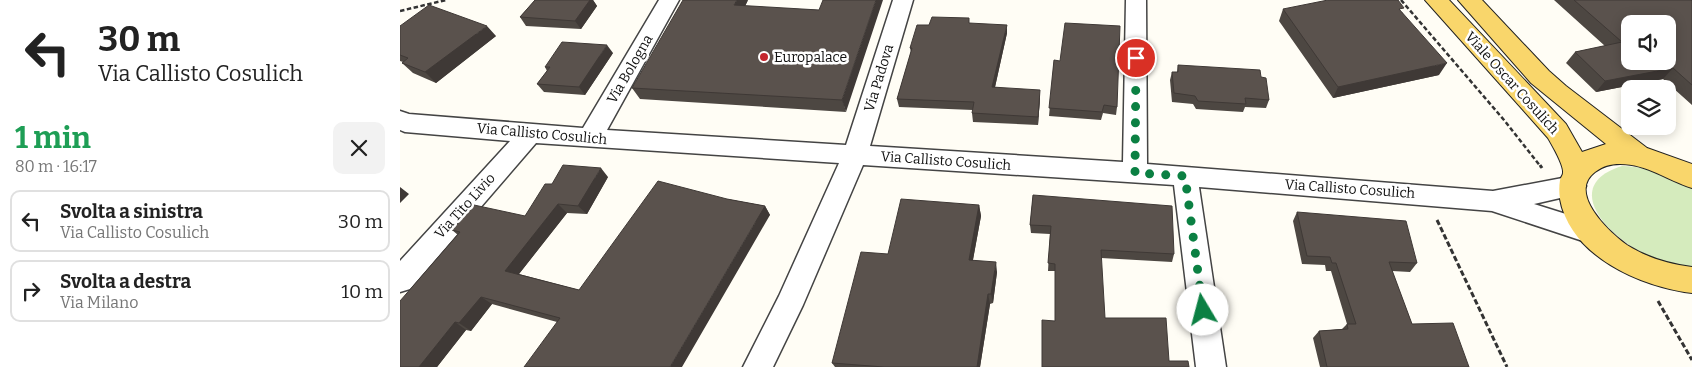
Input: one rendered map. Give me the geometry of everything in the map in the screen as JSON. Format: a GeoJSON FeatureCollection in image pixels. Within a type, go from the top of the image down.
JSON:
{"type":"FeatureCollection","features":[{"type":"Feature","properties":{"kind":"main road","name":"Viale Oscar Cosulich"},"geometry":{"type":"LineString","coordinates":[[1436,0],[1557,132],[1567,147],[1574,179]]}},
{"type":"Feature","properties":{"kind":"main road","name":"Viale Oscar Cosulich"},"geometry":{"type":"LineString","coordinates":[[1469,0],[1545,82],[1638,155]]}},
{"type":"Feature","properties":{"kind":"main road","name":"Via Callisto Cosulich"},"geometry":{"type":"LineString","coordinates":[[1692,177],[1664,163],[1638,155],[1618,154],[1599,156],[1585,163],[1574,179],[1574,201],[1582,218],[1595,234],[1615,252],[1640,267],[1670,278],[1692,280]]}},
{"type":"Feature","properties":{"kind":"street","name":"Via Bologna"},"geometry":{"type":"LineString","coordinates":[[590,138],[669,0]]}},
{"type":"Feature","properties":{"kind":"street","name":"Via Padova"},"geometry":{"type":"LineString","coordinates":[[758,367],[789,305],[855,156],[903,0]]}},
{"type":"Feature","properties":{"kind":"street"},"geometry":{"type":"LineString","coordinates":[[1135,173],[1136,0]]}},
{"type":"Feature","properties":{"kind":"street","name":"Via Callisto Cosulich"},"geometry":{"type":"LineString","coordinates":[[400,120],[405,123],[590,138],[1185,176],[1492,201],[1595,234]]}},
{"type":"Feature","properties":{"kind":"street","name":"Via Tito Livio"},"geometry":{"type":"LineString","coordinates":[[400,280],[531,133]]}},
{"type":"Feature","properties":{"kind":"street"},"geometry":{"type":"LineString","coordinates":[[1185,176],[1211,367]]}},
{"type":"Feature","properties":{"kind":"street","name":"Via Callisto Cosulich"},"geometry":{"type":"LineString","coordinates":[[1492,201],[1530,195],[1574,179]]}},
{"type":"Feature","properties":{"kind":"path"},"geometry":{"type":"LineString","coordinates":[[400,11],[446,0]]}},
{"type":"Feature","properties":{"kind":"path"},"geometry":{"type":"LineString","coordinates":[[1401,0],[1504,120],[1546,173],[1526,185],[1530,195]]}},
{"type":"Feature","properties":{"kind":"path"},"geometry":{"type":"LineString","coordinates":[[1424,195],[1507,367]]}},
{"type":"Feature","properties":{"kind":"path"},"geometry":{"type":"LineString","coordinates":[[1657,299],[1692,360]]}},
{"type":"Feature","properties":{"kind":"green space"},"geometry":{"type":"Polygon","coordinates":[[[1622,166],[1658,172],[1692,188],[1692,266],[1672,264],[1649,256],[1627,244],[1609,228],[1596,210],[1592,193],[1600,178],[1622,166]]]}},
{"type":"Feature","properties":{"kind":"building"},"geometry":{"type":"Polygon","coordinates":[[[535,0],[590,0],[575,21],[520,17],[535,0]]]}},
{"type":"Feature","properties":{"kind":"building","name":"Europalace"},"geometry":{"type":"Polygon","coordinates":[[[683,0],[737,0],[734,5],[819,10],[823,0],[876,0],[842,100],[632,88],[683,0]]]}},
{"type":"Feature","properties":{"kind":"building"},"geometry":{"type":"Polygon","coordinates":[[[1328,0],[1398,0],[1404,8],[1399,9],[1447,63],[1338,87],[1283,9],[1328,0]]]}},
{"type":"Feature","properties":{"kind":"building"},"geometry":{"type":"Polygon","coordinates":[[[1574,0],[1691,0],[1692,85],[1675,70],[1676,15],[1621,15],[1621,41],[1574,0]]]}},
{"type":"Feature","properties":{"kind":"building"},"geometry":{"type":"Polygon","coordinates":[[[429,5],[487,26],[425,72],[402,63],[408,58],[400,55],[400,26],[429,5]]]}},
{"type":"Feature","properties":{"kind":"building"},"geometry":{"type":"Polygon","coordinates":[[[932,17],[969,18],[969,23],[1007,25],[992,87],[1040,90],[1038,117],[972,113],[974,102],[897,99],[917,25],[929,25],[932,17]]]}},
{"type":"Feature","properties":{"kind":"building"},"geometry":{"type":"Polygon","coordinates":[[[1065,23],[1120,26],[1117,107],[1104,105],[1102,112],[1049,108],[1054,60],[1060,61],[1065,23]]]}},
{"type":"Feature","properties":{"kind":"building"},"geometry":{"type":"Polygon","coordinates":[[[562,42],[607,45],[579,87],[537,84],[550,67],[545,67],[562,42]]]}},
{"type":"Feature","properties":{"kind":"building"},"geometry":{"type":"Polygon","coordinates":[[[1621,42],[1621,70],[1663,70],[1605,81],[1575,52],[1621,42]]]}},
{"type":"Feature","properties":{"kind":"building"},"geometry":{"type":"Polygon","coordinates":[[[1178,65],[1260,70],[1261,77],[1266,78],[1269,100],[1245,98],[1246,104],[1198,101],[1195,96],[1174,93],[1172,72],[1178,72],[1178,65]]]}},
{"type":"Feature","properties":{"kind":"building"},"geometry":{"type":"Polygon","coordinates":[[[563,165],[601,168],[578,206],[558,204],[505,271],[579,290],[658,181],[727,199],[765,206],[670,367],[524,367],[560,318],[481,297],[459,323],[455,322],[419,367],[400,367],[400,301],[460,232],[452,230],[474,205],[525,216],[545,184],[552,184],[563,165]]]}},
{"type":"Feature","properties":{"kind":"building"},"geometry":{"type":"Polygon","coordinates":[[[1033,195],[1172,206],[1174,254],[1101,250],[1105,318],[1166,318],[1169,361],[1188,361],[1189,367],[1042,367],[1042,320],[1055,321],[1055,264],[1048,263],[1051,226],[1030,225],[1033,195]]]}},
{"type":"Feature","properties":{"kind":"building"},"geometry":{"type":"Polygon","coordinates":[[[901,199],[979,205],[969,260],[996,262],[991,294],[988,294],[977,367],[884,367],[832,363],[861,252],[888,254],[901,199]]]}},
{"type":"Feature","properties":{"kind":"building"},"geometry":{"type":"Polygon","coordinates":[[[1297,212],[1406,221],[1417,263],[1389,262],[1412,324],[1453,323],[1469,367],[1327,367],[1319,331],[1348,329],[1347,324],[1356,324],[1336,263],[1332,263],[1330,257],[1307,256],[1297,212]]]}},
{"type":"Feature","properties":{"kind":"place","name":"Europalace"},"geometry":{"type":"Point","coordinates":[764,57]}},
{"type":"Feature","properties":{"kind":"route"},"geometry":{"type":"LineString","coordinates":[[1136,58],[1135,173],[1185,176],[1203,310]]}}]}
